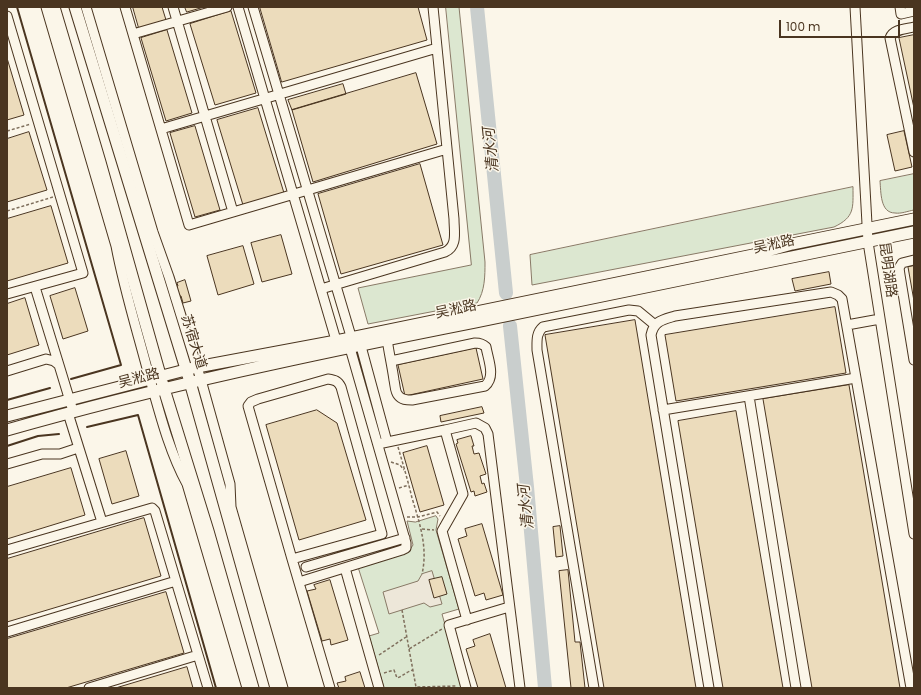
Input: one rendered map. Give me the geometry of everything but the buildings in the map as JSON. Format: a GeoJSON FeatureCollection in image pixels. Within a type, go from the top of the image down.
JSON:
{"type":"FeatureCollection","features":[{"type":"Feature","properties":{"kind":"main road"},"geometry":{"type":"LineString","coordinates":[[54,7],[100,162],[155,378],[208,531],[253,688]]}},
{"type":"Feature","properties":{"kind":"main road","name":"苏宿大道"},"geometry":{"type":"LineString","coordinates":[[75,7],[195,381],[276,688]]}},
{"type":"Feature","properties":{"kind":"main road","name":"吴淞路"},"geometry":{"type":"LineString","coordinates":[[7,430],[70,412],[350,343],[753,255],[792,244],[914,219]]}},
{"type":"Feature","properties":{"kind":"main road","name":"吴淞路"},"geometry":{"type":"LineString","coordinates":[[7,416],[191,369],[350,343],[387,340],[914,232]]}},
{"type":"Feature","properties":{"kind":"street"},"geometry":{"type":"LineString","coordinates":[[46,7],[116,246],[122,278],[155,378]]}},
{"type":"Feature","properties":{"kind":"street"},"geometry":{"type":"LineString","coordinates":[[86,7],[153,232],[169,277],[191,369]]}},
{"type":"Feature","properties":{"kind":"street"},"geometry":{"type":"LineString","coordinates":[[125,7],[189,225],[447,149]]}},
{"type":"Feature","properties":{"kind":"street"},"geometry":{"type":"LineString","coordinates":[[173,7],[233,212]]}},
{"type":"Feature","properties":{"kind":"street"},"geometry":{"type":"LineString","coordinates":[[133,34],[227,7]]}},
{"type":"Feature","properties":{"kind":"street"},"geometry":{"type":"LineString","coordinates":[[238,7],[321,289],[350,343],[392,441]]}},
{"type":"Feature","properties":{"kind":"street"},"geometry":{"type":"LineString","coordinates":[[253,7],[335,285],[405,538],[406,548],[299,582]]}},
{"type":"Feature","properties":{"kind":"street"},"geometry":{"type":"LineString","coordinates":[[321,289],[450,250],[453,246],[455,240],[433,7]]}},
{"type":"Feature","properties":{"kind":"street","name":"昆明湖路"},"geometry":{"type":"LineString","coordinates":[[855,7],[868,242],[914,530]]}},
{"type":"Feature","properties":{"kind":"street"},"geometry":{"type":"LineString","coordinates":[[900,7],[901,14],[914,11]]}},
{"type":"Feature","properties":{"kind":"street"},"geometry":{"type":"LineString","coordinates":[[7,16],[83,273],[7,294]]}},
{"type":"Feature","properties":{"kind":"street"},"geometry":{"type":"LineString","coordinates":[[914,27],[895,31],[890,38],[914,152]]}},
{"type":"Feature","properties":{"kind":"street"},"geometry":{"type":"LineString","coordinates":[[161,130],[437,48]]}},
{"type":"Feature","properties":{"kind":"street"},"geometry":{"type":"LineString","coordinates":[[914,260],[902,264],[900,268],[914,360]]}},
{"type":"Feature","properties":{"kind":"street"},"geometry":{"type":"LineString","coordinates":[[35,286],[69,400],[70,412],[78,448],[102,522]]}},
{"type":"Feature","properties":{"kind":"street"},"geometry":{"type":"LineString","coordinates":[[709,688],[651,335],[653,327],[659,322],[675,316],[832,292],[842,299],[911,688]]}},
{"type":"Feature","properties":{"kind":"street"},"geometry":{"type":"LineString","coordinates":[[594,688],[537,350],[537,338],[539,330],[543,327],[629,310],[638,311],[656,325]]}},
{"type":"Feature","properties":{"kind":"street"},"geometry":{"type":"LineString","coordinates":[[847,325],[880,319]]}},
{"type":"Feature","properties":{"kind":"street"},"geometry":{"type":"LineString","coordinates":[[387,340],[391,361],[398,396],[406,400],[485,386],[490,379],[491,374],[486,347],[480,343],[391,361]]}},
{"type":"Feature","properties":{"kind":"street"},"geometry":{"type":"LineString","coordinates":[[7,371],[46,359],[54,361],[59,365]]}},
{"type":"Feature","properties":{"kind":"street"},"geometry":{"type":"LineString","coordinates":[[663,410],[856,378]]}},
{"type":"Feature","properties":{"kind":"street"},"geometry":{"type":"LineString","coordinates":[[292,560],[382,534],[341,388],[339,383],[335,380],[328,379],[258,399],[251,402],[248,406],[292,560],[330,688]]}},
{"type":"Feature","properties":{"kind":"street"},"geometry":{"type":"LineString","coordinates":[[195,381],[230,484],[231,507],[283,688]]}},
{"type":"Feature","properties":{"kind":"street"},"geometry":{"type":"LineString","coordinates":[[159,390],[176,463],[187,484],[247,688]]}},
{"type":"Feature","properties":{"kind":"street"},"geometry":{"type":"LineString","coordinates":[[749,396],[796,688]]}},
{"type":"Feature","properties":{"kind":"street"},"geometry":{"type":"LineString","coordinates":[[378,444],[476,423],[484,428],[488,434],[520,688]]}},
{"type":"Feature","properties":{"kind":"street"},"geometry":{"type":"LineString","coordinates":[[445,430],[463,494],[443,528],[467,620]]}},
{"type":"Feature","properties":{"kind":"street"},"geometry":{"type":"LineString","coordinates":[[7,464],[42,454],[60,454],[78,448]]}},
{"type":"Feature","properties":{"kind":"street"},"geometry":{"type":"LineString","coordinates":[[7,550],[152,508],[155,511],[208,688]]}},
{"type":"Feature","properties":{"kind":"street"},"geometry":{"type":"LineString","coordinates":[[306,568],[405,538]]}},
{"type":"Feature","properties":{"kind":"street"},"geometry":{"type":"LineString","coordinates":[[347,544],[354,565]]}},
{"type":"Feature","properties":{"kind":"street"},"geometry":{"type":"LineString","coordinates":[[345,568],[379,688]]}},
{"type":"Feature","properties":{"kind":"street"},"geometry":{"type":"LineString","coordinates":[[7,632],[176,581]]}},
{"type":"Feature","properties":{"kind":"street"},"geometry":{"type":"LineString","coordinates":[[466,688],[449,625],[510,607]]}},
{"type":"Feature","properties":{"kind":"street"},"geometry":{"type":"LineString","coordinates":[[89,688],[198,655]]}},
{"type":"Feature","properties":{"kind":"path"},"geometry":{"type":"LineString","coordinates":[[7,131],[38,121]]}},
{"type":"Feature","properties":{"kind":"path"},"geometry":{"type":"LineString","coordinates":[[7,211],[60,195]]}},
{"type":"Feature","properties":{"kind":"path"},"geometry":{"type":"LineString","coordinates":[[392,441],[404,470],[421,529],[424,549],[424,566],[422,574]]}},
{"type":"Feature","properties":{"kind":"path"},"geometry":{"type":"LineString","coordinates":[[383,461],[393,462],[404,470]]}},
{"type":"Feature","properties":{"kind":"path"},"geometry":{"type":"LineString","coordinates":[[399,516],[418,517],[437,512],[443,528],[421,529]]}},
{"type":"Feature","properties":{"kind":"path"},"geometry":{"type":"LineString","coordinates":[[402,610],[416,687],[456,686],[456,688]]}},
{"type":"Feature","properties":{"kind":"path"},"geometry":{"type":"LineString","coordinates":[[409,649],[449,625]]}},
{"type":"Feature","properties":{"kind":"path"},"geometry":{"type":"LineString","coordinates":[[371,660],[406,638]]}},
{"type":"Feature","properties":{"kind":"path"},"geometry":{"type":"LineString","coordinates":[[376,675],[394,670],[396,678],[413,670]]}},
{"type":"Feature","properties":{"kind":"green space"},"geometry":{"type":"Polygon","coordinates":[[[446,7],[459,7],[485,262],[485,278],[483,288],[477,303],[368,324],[358,288],[471,265],[446,7]]]}},
{"type":"Feature","properties":{"kind":"green space"},"geometry":{"type":"Polygon","coordinates":[[[914,174],[914,210],[897,213],[886,210],[882,201],[880,181],[914,174]]]}},
{"type":"Feature","properties":{"kind":"green space"},"geometry":{"type":"Polygon","coordinates":[[[853,187],[853,206],[851,211],[846,219],[834,227],[532,285],[530,255],[853,187]]]}},
{"type":"Feature","properties":{"kind":"green space"},"geometry":{"type":"Polygon","coordinates":[[[436,516],[438,519],[436,530],[459,609],[442,614],[463,688],[384,688],[369,636],[379,633],[358,567],[409,551],[413,545],[407,521],[415,522],[436,516]]]}},
{"type":"Feature","properties":{"kind":"shaded area"},"geometry":{"type":"Polygon","coordinates":[[[432,571],[442,604],[430,607],[424,603],[389,614],[383,592],[418,581],[422,574],[432,571]]]}},
{"type":"Feature","properties":{"kind":"waterway","name":"清水河"},"geometry":{"type":"LineString","coordinates":[[477,7],[506,293]]}},
{"type":"Feature","properties":{"kind":"waterway","name":"清水河"},"geometry":{"type":"LineString","coordinates":[[510,326],[527,487],[545,688]]}},
{"type":"Feature","properties":{"kind":"wall"},"geometry":{"type":"LineString","coordinates":[[17,7],[121,365],[71,379]]}},
{"type":"Feature","properties":{"kind":"wall"},"geometry":{"type":"LineString","coordinates":[[7,400],[50,388]]}},
{"type":"Feature","properties":{"kind":"wall"},"geometry":{"type":"LineString","coordinates":[[87,427],[138,415],[216,688]]}},
{"type":"Feature","properties":{"kind":"wall"},"geometry":{"type":"LineString","coordinates":[[7,446],[38,436],[59,434]]}}]}
